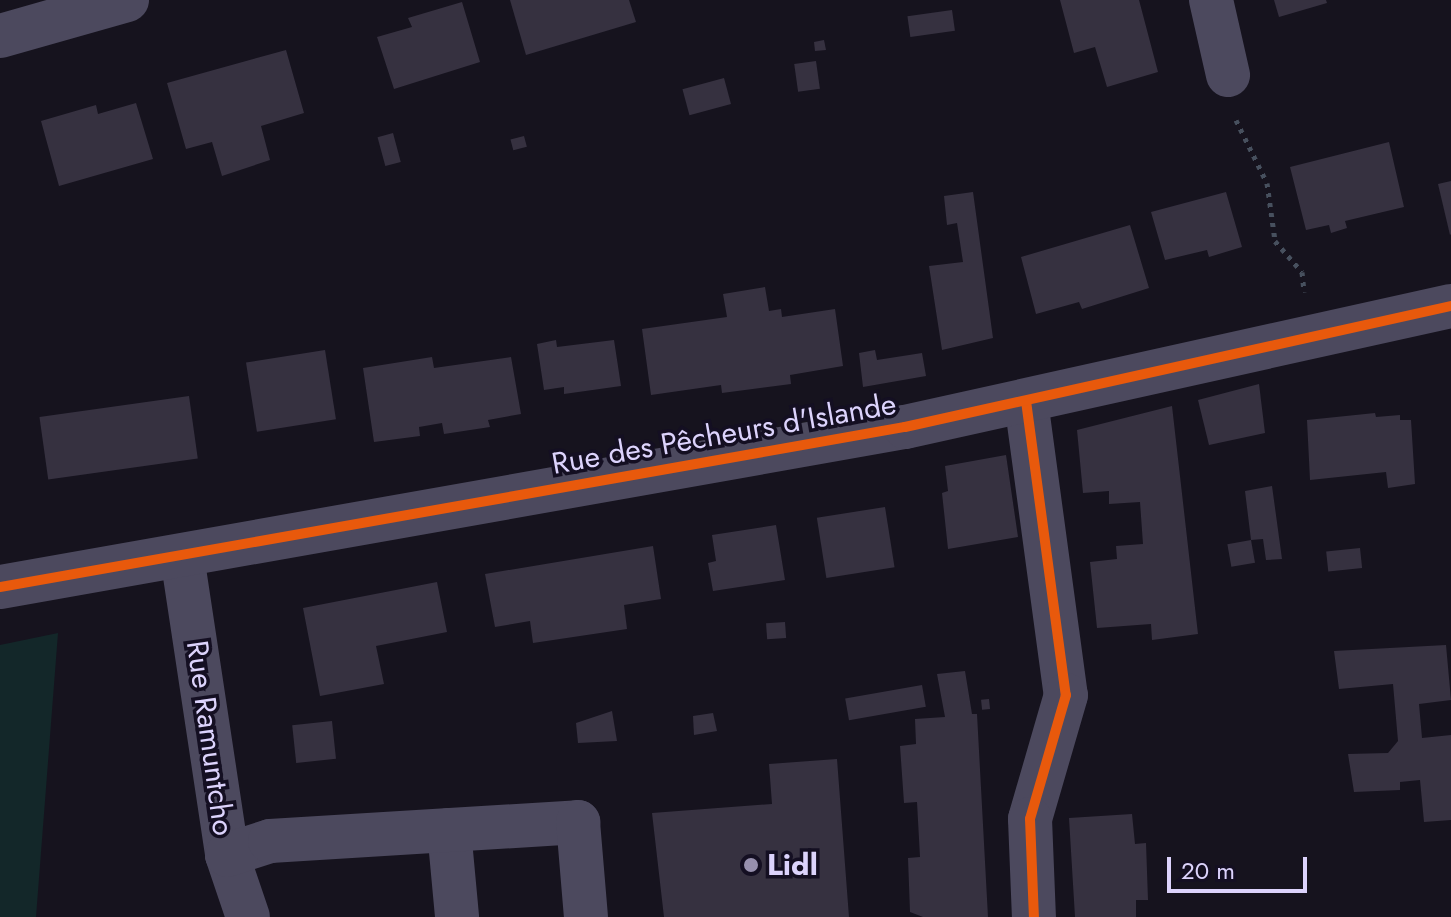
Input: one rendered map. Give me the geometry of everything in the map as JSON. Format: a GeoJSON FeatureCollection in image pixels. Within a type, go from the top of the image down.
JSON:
{"type":"FeatureCollection","features":[{"type":"Feature","properties":{"kind":"street"},"geometry":{"type":"LineString","coordinates":[[0,36],[127,0]]}},
{"type":"Feature","properties":{"kind":"street"},"geometry":{"type":"LineString","coordinates":[[1211,0],[1228,75]]}},
{"type":"Feature","properties":{"kind":"street","name":"Rue des Pêcheurs d'Islande"},"geometry":{"type":"LineString","coordinates":[[0,587],[905,427],[1451,306]]}},
{"type":"Feature","properties":{"kind":"street"},"geometry":{"type":"LineString","coordinates":[[1026,401],[1066,695],[1030,819],[1034,917]]}},
{"type":"Feature","properties":{"kind":"street","name":"Rue Ramuntcho"},"geometry":{"type":"LineString","coordinates":[[182,556],[227,855],[248,917]]}},
{"type":"Feature","properties":{"kind":"street"},"geometry":{"type":"LineString","coordinates":[[227,855],[270,841],[578,822],[586,917]]}},
{"type":"Feature","properties":{"kind":"street"},"geometry":{"type":"LineString","coordinates":[[449,830],[457,917]]}},
{"type":"Feature","properties":{"kind":"path"},"geometry":{"type":"LineString","coordinates":[[1228,75],[1219,105],[1236,120],[1267,183],[1275,241],[1302,272],[1308,338]]}},
{"type":"Feature","properties":{"kind":"green space"},"geometry":{"type":"Polygon","coordinates":[[[58,633],[36,917],[0,917],[0,645],[58,633]]]}},
{"type":"Feature","properties":{"kind":"building"},"geometry":{"type":"Polygon","coordinates":[[[510,0],[629,0],[636,22],[526,55],[510,0]]]}},
{"type":"Feature","properties":{"kind":"building"},"geometry":{"type":"Polygon","coordinates":[[[1060,0],[1139,0],[1158,72],[1107,87],[1095,47],[1074,53],[1060,0]]]}},
{"type":"Feature","properties":{"kind":"building"},"geometry":{"type":"Polygon","coordinates":[[[1274,0],[1326,0],[1327,3],[1279,17],[1274,0]]]}},
{"type":"Feature","properties":{"kind":"building"},"geometry":{"type":"Polygon","coordinates":[[[462,2],[480,62],[394,89],[377,37],[412,27],[408,18],[462,2]]]}},
{"type":"Feature","properties":{"kind":"building"},"geometry":{"type":"Polygon","coordinates":[[[952,10],[955,31],[910,37],[907,16],[952,10]]]}},
{"type":"Feature","properties":{"kind":"building"},"geometry":{"type":"Polygon","coordinates":[[[824,40],[826,50],[815,51],[814,42],[824,40]]]}},
{"type":"Feature","properties":{"kind":"building"},"geometry":{"type":"Polygon","coordinates":[[[286,50],[304,113],[261,126],[270,160],[222,176],[212,142],[186,149],[167,83],[286,50]]]}},
{"type":"Feature","properties":{"kind":"building"},"geometry":{"type":"Polygon","coordinates":[[[816,61],[820,89],[798,92],[794,64],[816,61]]]}},
{"type":"Feature","properties":{"kind":"building"},"geometry":{"type":"Polygon","coordinates":[[[724,78],[731,104],[689,115],[682,89],[724,78]]]}},
{"type":"Feature","properties":{"kind":"building"},"geometry":{"type":"Polygon","coordinates":[[[136,103],[153,159],[59,186],[41,121],[96,105],[98,114],[136,103]]]}},
{"type":"Feature","properties":{"kind":"building"},"geometry":{"type":"Polygon","coordinates":[[[393,133],[401,162],[385,166],[378,137],[393,133]]]}},
{"type":"Feature","properties":{"kind":"building"},"geometry":{"type":"Polygon","coordinates":[[[524,136],[527,147],[513,150],[510,140],[524,136]]]}},
{"type":"Feature","properties":{"kind":"building"},"geometry":{"type":"Polygon","coordinates":[[[1389,142],[1404,207],[1345,221],[1347,228],[1331,233],[1329,225],[1306,230],[1290,167],[1389,142]]]}},
{"type":"Feature","properties":{"kind":"building"},"geometry":{"type":"Polygon","coordinates":[[[1451,181],[1451,234],[1450,235],[1438,184],[1451,181]]]}},
{"type":"Feature","properties":{"kind":"building"},"geometry":{"type":"Polygon","coordinates":[[[973,192],[993,338],[942,350],[929,266],[963,262],[957,223],[947,225],[944,196],[973,192]]]}},
{"type":"Feature","properties":{"kind":"building"},"geometry":{"type":"Polygon","coordinates":[[[1226,192],[1242,247],[1209,257],[1207,250],[1165,260],[1151,212],[1226,192]]]}},
{"type":"Feature","properties":{"kind":"building"},"geometry":{"type":"Polygon","coordinates":[[[1130,225],[1149,288],[1082,309],[1079,302],[1036,314],[1021,257],[1130,225]]]}},
{"type":"Feature","properties":{"kind":"building"},"geometry":{"type":"Polygon","coordinates":[[[765,287],[769,311],[781,309],[782,317],[835,309],[843,366],[790,375],[791,384],[722,393],[721,385],[651,395],[642,329],[727,317],[723,294],[765,287]]]}},
{"type":"Feature","properties":{"kind":"building"},"geometry":{"type":"Polygon","coordinates":[[[556,340],[557,347],[614,340],[621,386],[564,394],[564,387],[544,390],[537,344],[556,340]]]}},
{"type":"Feature","properties":{"kind":"building"},"geometry":{"type":"Polygon","coordinates":[[[325,350],[336,419],[257,432],[246,363],[325,350]]]}},
{"type":"Feature","properties":{"kind":"building"},"geometry":{"type":"Polygon","coordinates":[[[875,350],[877,360],[922,353],[926,376],[863,387],[859,353],[875,350]]]}},
{"type":"Feature","properties":{"kind":"building"},"geometry":{"type":"Polygon","coordinates":[[[432,357],[434,368],[511,357],[521,414],[488,420],[490,427],[444,434],[442,423],[419,427],[420,436],[374,442],[363,368],[432,357]]]}},
{"type":"Feature","properties":{"kind":"building"},"geometry":{"type":"Polygon","coordinates":[[[1259,384],[1265,433],[1209,445],[1198,400],[1259,384]]]}},
{"type":"Feature","properties":{"kind":"building"},"geometry":{"type":"Polygon","coordinates":[[[189,396],[198,458],[48,479],[39,417],[189,396]]]}},
{"type":"Feature","properties":{"kind":"building"},"geometry":{"type":"Polygon","coordinates":[[[1172,406],[1198,634],[1152,640],[1151,624],[1097,628],[1090,562],[1117,559],[1116,546],[1143,544],[1140,502],[1109,504],[1109,491],[1083,493],[1077,430],[1172,406]]]}},
{"type":"Feature","properties":{"kind":"building"},"geometry":{"type":"Polygon","coordinates":[[[1375,413],[1376,417],[1400,415],[1400,420],[1411,420],[1415,484],[1388,488],[1386,472],[1310,480],[1307,420],[1375,413]]]}},
{"type":"Feature","properties":{"kind":"building"},"geometry":{"type":"Polygon","coordinates":[[[1006,455],[1018,537],[948,549],[942,493],[948,491],[945,466],[1006,455]]]}},
{"type":"Feature","properties":{"kind":"building"},"geometry":{"type":"Polygon","coordinates":[[[1272,486],[1282,559],[1266,560],[1263,539],[1251,540],[1245,491],[1272,486]]]}},
{"type":"Feature","properties":{"kind":"building"},"geometry":{"type":"Polygon","coordinates":[[[885,507],[895,567],[826,578],[817,518],[885,507]]]}},
{"type":"Feature","properties":{"kind":"building"},"geometry":{"type":"Polygon","coordinates":[[[776,525],[785,580],[713,591],[708,563],[716,561],[712,535],[776,525]]]}},
{"type":"Feature","properties":{"kind":"building"},"geometry":{"type":"Polygon","coordinates":[[[1251,540],[1255,563],[1231,567],[1227,544],[1251,540]]]}},
{"type":"Feature","properties":{"kind":"building"},"geometry":{"type":"Polygon","coordinates":[[[653,546],[661,599],[624,605],[627,629],[533,643],[530,621],[495,627],[485,574],[653,546]]]}},
{"type":"Feature","properties":{"kind":"building"},"geometry":{"type":"Polygon","coordinates":[[[1360,548],[1362,568],[1328,571],[1326,552],[1360,548]]]}},
{"type":"Feature","properties":{"kind":"building"},"geometry":{"type":"Polygon","coordinates":[[[437,582],[447,632],[376,646],[384,684],[320,696],[303,608],[437,582]]]}},
{"type":"Feature","properties":{"kind":"building"},"geometry":{"type":"Polygon","coordinates":[[[785,622],[786,638],[767,639],[766,623],[785,622]]]}},
{"type":"Feature","properties":{"kind":"building"},"geometry":{"type":"Polygon","coordinates":[[[1446,645],[1451,700],[1419,704],[1422,738],[1451,735],[1451,820],[1424,822],[1420,780],[1400,782],[1400,790],[1354,792],[1348,754],[1388,753],[1398,741],[1393,684],[1339,689],[1334,651],[1446,645]]]}},
{"type":"Feature","properties":{"kind":"building"},"geometry":{"type":"Polygon","coordinates":[[[965,671],[972,714],[977,714],[988,917],[923,917],[910,912],[908,858],[920,857],[917,802],[904,803],[900,746],[916,744],[915,719],[945,717],[937,674],[965,671]]]}},
{"type":"Feature","properties":{"kind":"building"},"geometry":{"type":"Polygon","coordinates":[[[922,685],[926,707],[849,720],[845,699],[922,685]]]}},
{"type":"Feature","properties":{"kind":"building"},"geometry":{"type":"Polygon","coordinates":[[[989,699],[990,709],[982,710],[981,700],[989,699]]]}},
{"type":"Feature","properties":{"kind":"building"},"geometry":{"type":"Polygon","coordinates":[[[612,711],[617,741],[578,743],[576,723],[612,711]]]}},
{"type":"Feature","properties":{"kind":"building"},"geometry":{"type":"Polygon","coordinates":[[[713,713],[717,731],[694,735],[693,716],[713,713]]]}},
{"type":"Feature","properties":{"kind":"building"},"geometry":{"type":"Polygon","coordinates":[[[332,721],[336,759],[296,763],[292,725],[332,721]]]}},
{"type":"Feature","properties":{"kind":"building","name":"Lidl"},"geometry":{"type":"Polygon","coordinates":[[[837,759],[849,917],[664,917],[652,813],[772,804],[769,764],[837,759]]]}},
{"type":"Feature","properties":{"kind":"building"},"geometry":{"type":"Polygon","coordinates":[[[1132,814],[1135,844],[1146,843],[1148,900],[1136,900],[1136,917],[1075,917],[1069,818],[1132,814]]]}},
{"type":"Feature","properties":{"kind":"cycle path"},"geometry":{"type":"LineString","coordinates":[[0,587],[905,427],[1451,306]]}},
{"type":"Feature","properties":{"kind":"cycle path"},"geometry":{"type":"LineString","coordinates":[[1026,401],[1066,695],[1030,819],[1034,917]]}},
{"type":"Feature","properties":{"kind":"place","name":"Lidl"},"geometry":{"type":"Point","coordinates":[751,865]}}]}
